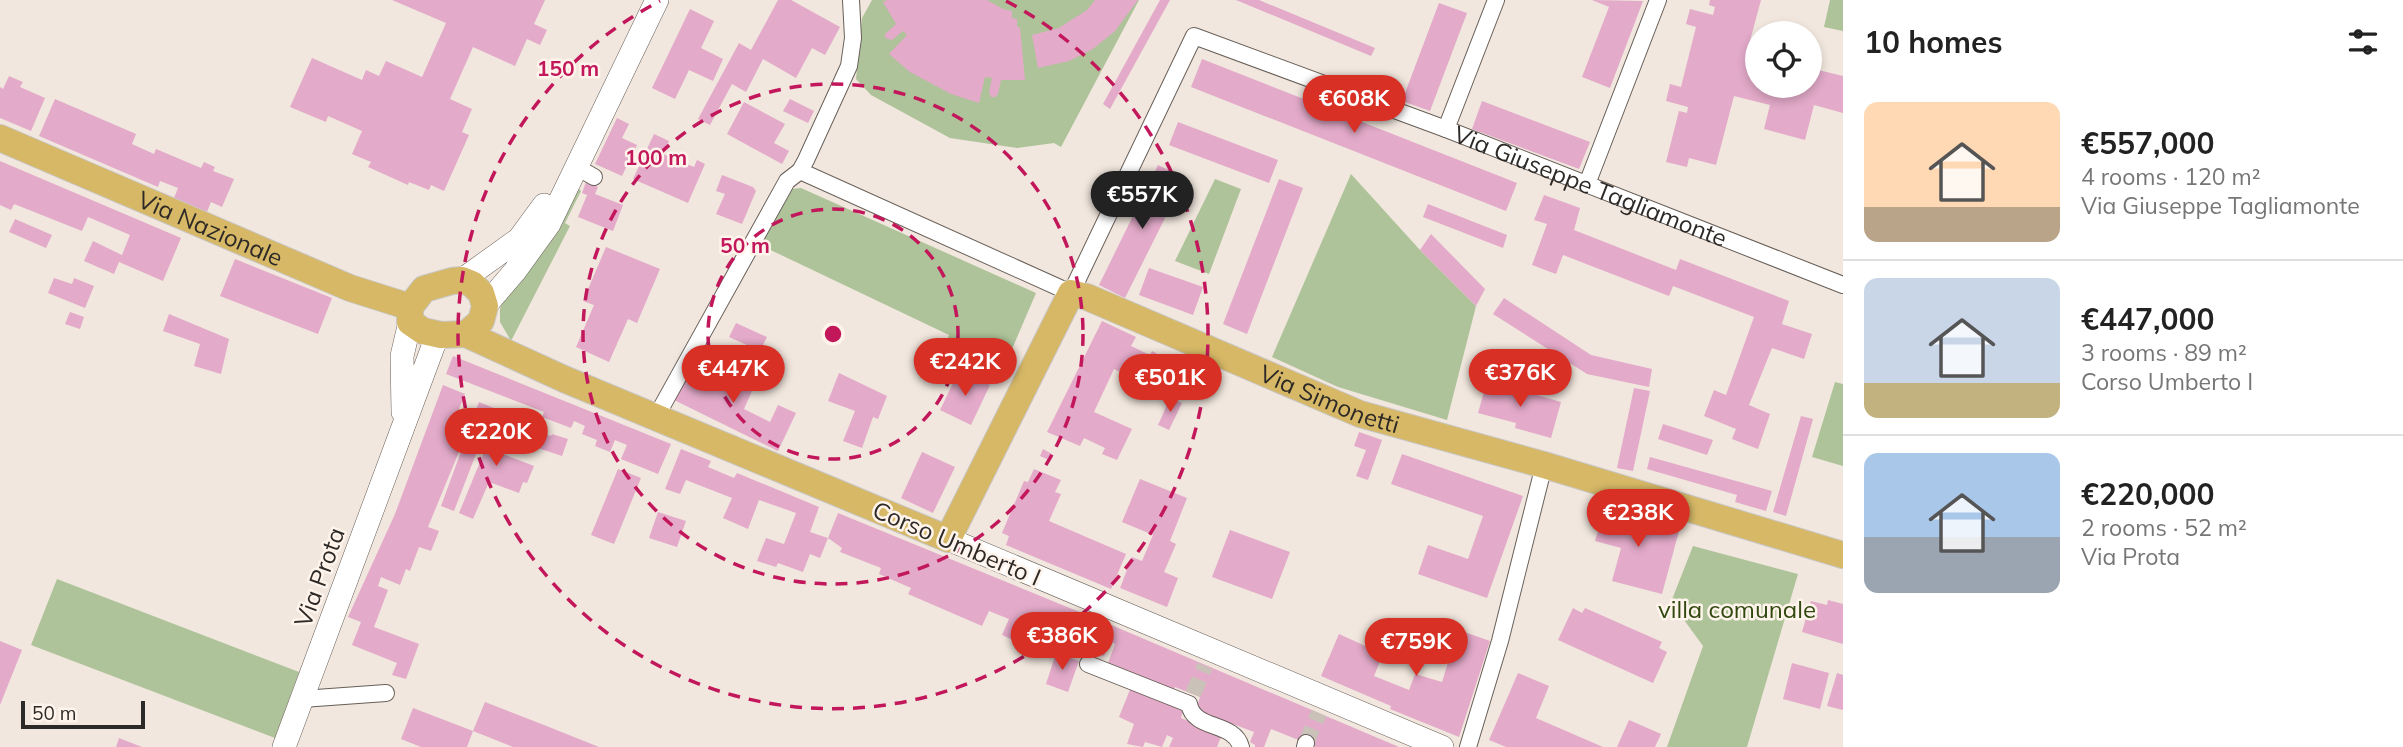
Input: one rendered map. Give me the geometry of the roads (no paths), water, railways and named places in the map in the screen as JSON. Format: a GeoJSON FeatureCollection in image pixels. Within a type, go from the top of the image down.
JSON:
{"type":"FeatureCollection","features":[{"type":"Feature","properties":{"kind":"main road","name":"Via Nazionale"},"geometry":{"type":"LineString","coordinates":[[0,138],[410,314]]}},
{"type":"Feature","properties":{"kind":"main road"},"geometry":{"type":"LineString","coordinates":[[410,314],[424,289],[463,280]]}},
{"type":"Feature","properties":{"kind":"main road","name":"Corso Umberto I"},"geometry":{"type":"LineString","coordinates":[[463,280],[481,293],[469,324]]}},
{"type":"Feature","properties":{"kind":"main road","name":"Via Simonetti"},"geometry":{"type":"LineString","coordinates":[[1071,293],[1360,414],[1544,465],[1843,555]]}},
{"type":"Feature","properties":{"kind":"main road","name":"Via Giuseppe Tagliamonte"},"geometry":{"type":"LineString","coordinates":[[948,539],[1071,293]]}},
{"type":"Feature","properties":{"kind":"main road","name":"Corso Umberto I"},"geometry":{"type":"LineString","coordinates":[[410,314],[423,331],[469,324],[528,364],[948,539]]}},
{"type":"Feature","properties":{"kind":"street"},"geometry":{"type":"LineString","coordinates":[[463,280],[519,239],[585,174],[657,0]]}},
{"type":"Feature","properties":{"kind":"street"},"geometry":{"type":"LineString","coordinates":[[656,418],[787,181],[800,171],[849,66],[853,38],[851,0]]}},
{"type":"Feature","properties":{"kind":"street"},"geometry":{"type":"LineString","coordinates":[[1446,129],[1496,0]]}},
{"type":"Feature","properties":{"kind":"street"},"geometry":{"type":"LineString","coordinates":[[1587,184],[1658,0]]}},
{"type":"Feature","properties":{"kind":"street","name":"Via Giuseppe Tagliamonte"},"geometry":{"type":"LineString","coordinates":[[1071,293],[1194,36],[1446,129],[1843,285]]}},
{"type":"Feature","properties":{"kind":"street","name":"Via Simonetti"},"geometry":{"type":"LineString","coordinates":[[800,171],[1071,293]]}},
{"type":"Feature","properties":{"kind":"street","name":"Via Prota"},"geometry":{"type":"LineString","coordinates":[[284,747],[434,344],[469,324],[515,271],[585,174]]}},
{"type":"Feature","properties":{"kind":"street"},"geometry":{"type":"LineString","coordinates":[[402,426],[402,356],[410,314]]}},
{"type":"Feature","properties":{"kind":"street"},"geometry":{"type":"LineString","coordinates":[[1468,747],[1500,641],[1544,465]]}},
{"type":"Feature","properties":{"kind":"street","name":"Corso Umberto I"},"geometry":{"type":"LineString","coordinates":[[948,539],[1209,657],[1323,705],[1442,747]]}},
{"type":"Feature","properties":{"kind":"street"},"geometry":{"type":"LineString","coordinates":[[1088,664],[1191,699],[1191,712],[1195,718],[1233,732],[1239,738],[1241,747]]}},
{"type":"Feature","properties":{"kind":"street"},"geometry":{"type":"LineString","coordinates":[[302,699],[386,693]]}},
{"type":"Feature","properties":{"kind":"tunnel"},"geometry":{"type":"LineString","coordinates":[[1193,694],[1205,666]]}},
{"type":"Feature","properties":{"kind":"tunnel"},"geometry":{"type":"LineString","coordinates":[[1306,743],[1319,713]]}},
{"type":"Feature","properties":{"kind":"park label","name":"villa comunale"},"geometry":{"type":"Point","coordinates":[1737,609]}}]}
